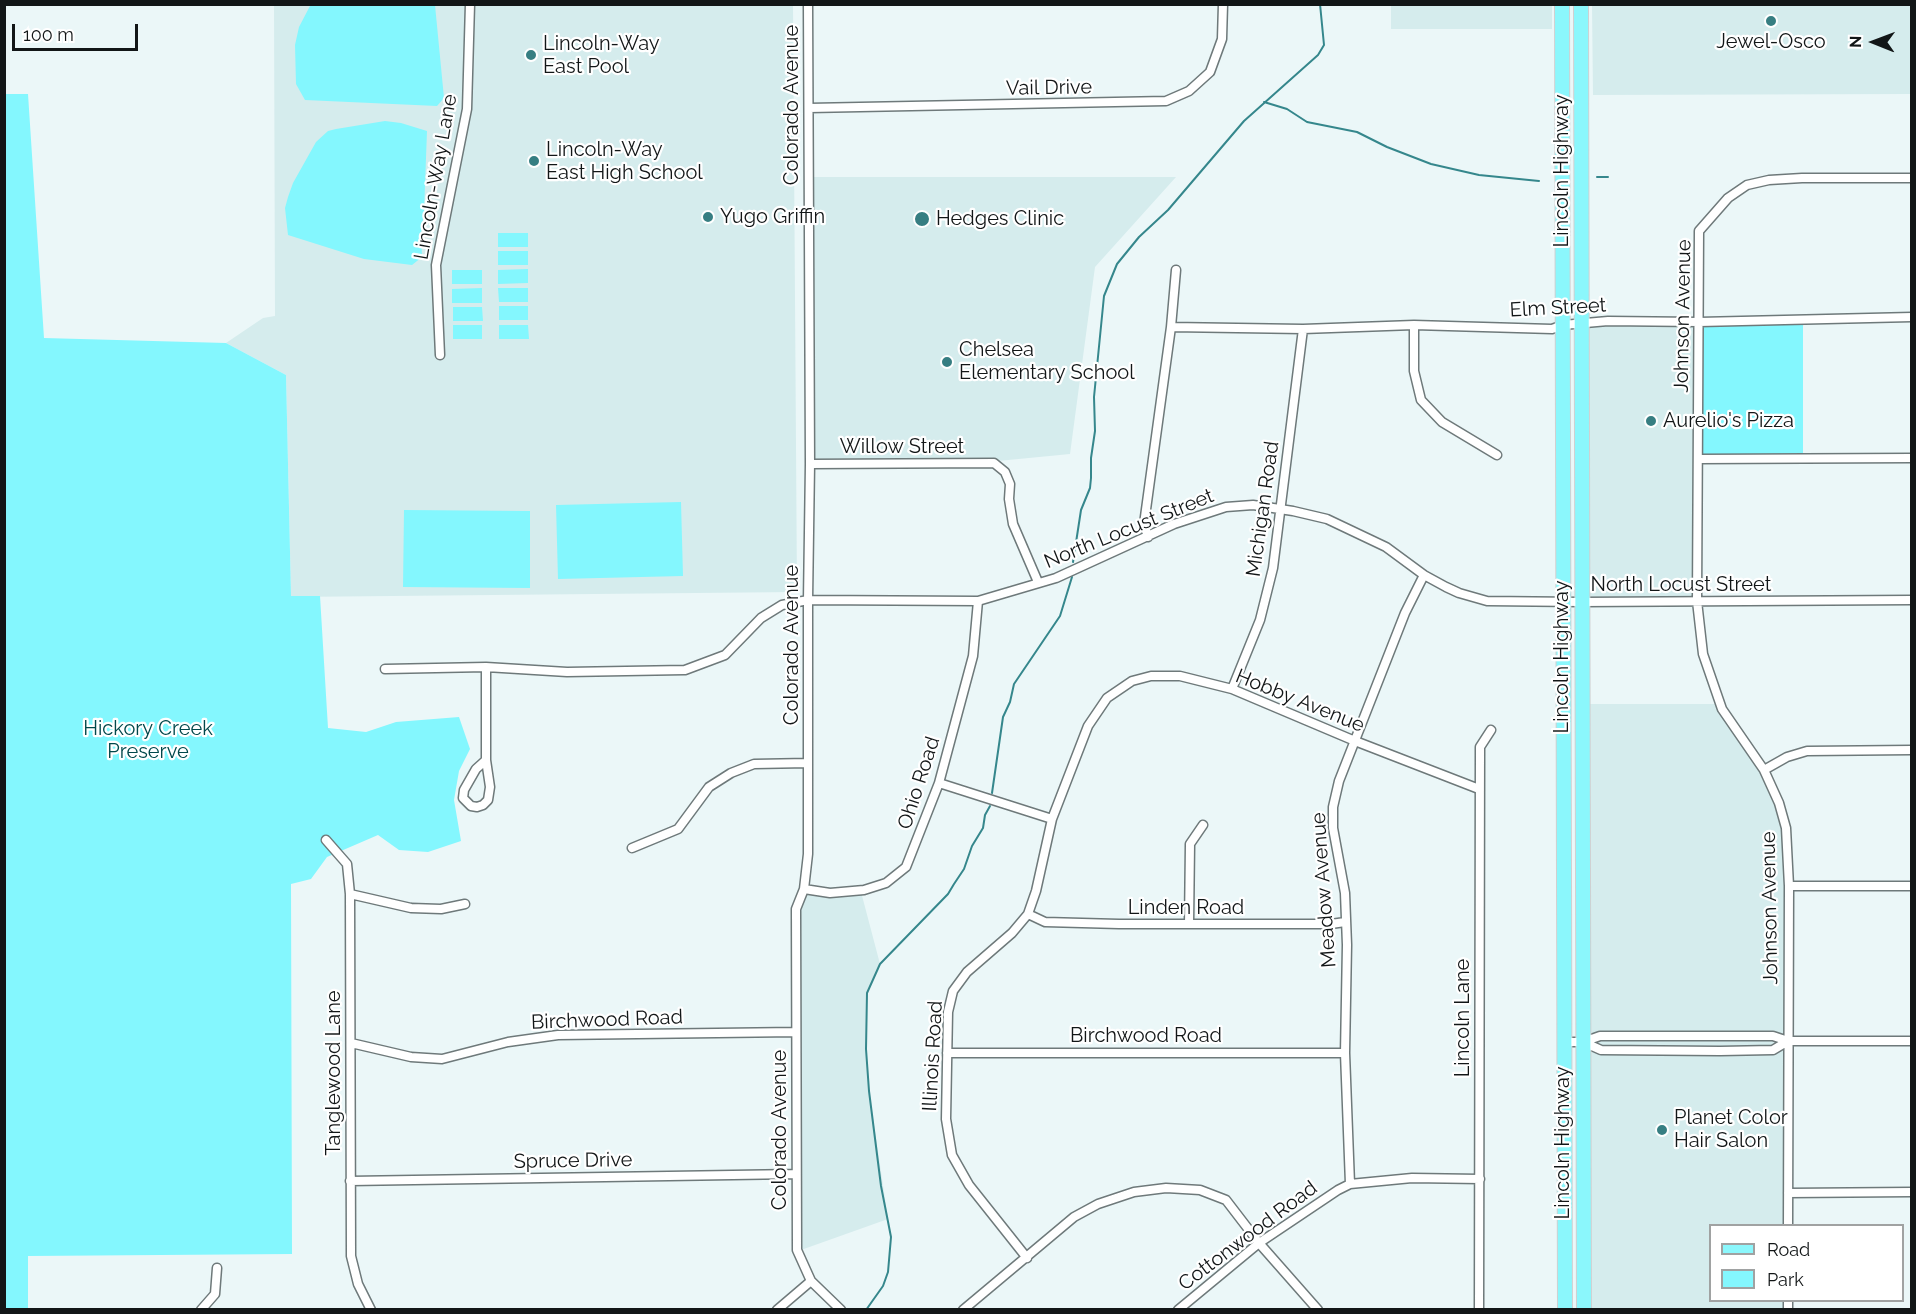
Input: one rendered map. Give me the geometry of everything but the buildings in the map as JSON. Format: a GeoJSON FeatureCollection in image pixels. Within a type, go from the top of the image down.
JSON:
{"type":"FeatureCollection","features":[{"type":"Feature","properties":{"kind":"main road","name":"Lincoln Highway"},"geometry":{"type":"LineString","coordinates":[[1562,4],[1565,1310]]}},
{"type":"Feature","properties":{"kind":"main road","name":"Lincoln Highway"},"geometry":{"type":"LineString","coordinates":[[1581,4],[1584,1310]]}},
{"type":"Feature","properties":{"kind":"street","name":"Lincoln-Way Lane"},"geometry":{"type":"LineString","coordinates":[[440,355],[436,265],[467,109],[470,4]]}},
{"type":"Feature","properties":{"kind":"street","name":"Colorado Avenue"},"geometry":{"type":"LineString","coordinates":[[808,4],[810,464],[808,854],[804,889],[796,909],[796,1174],[797,1250],[811,1281]]}},
{"type":"Feature","properties":{"kind":"street","name":"Vail Drive"},"geometry":{"type":"LineString","coordinates":[[809,108],[1166,101],[1189,91],[1210,72],[1222,39],[1223,4]]}},
{"type":"Feature","properties":{"kind":"street","name":"Johnson Avenue"},"geometry":{"type":"LineString","coordinates":[[1788,1224],[1789,886],[1786,828],[1779,803],[1764,770],[1722,709],[1703,654],[1697,601],[1699,231],[1728,198],[1747,185],[1769,180],[1802,178],[1911,178]]}},
{"type":"Feature","properties":{"kind":"street"},"geometry":{"type":"LineString","coordinates":[[1148,537],[1144,525],[1171,327],[1176,270]]}},
{"type":"Feature","properties":{"kind":"street","name":"Elm Street"},"geometry":{"type":"LineString","coordinates":[[1171,327],[1303,329],[1414,325],[1552,329],[1563,325],[1608,321],[1699,322],[1911,317]]}},
{"type":"Feature","properties":{"kind":"street"},"geometry":{"type":"LineString","coordinates":[[1414,325],[1414,371],[1421,400],[1442,422],[1497,455]]}},
{"type":"Feature","properties":{"kind":"street","name":"Michigan Road"},"geometry":{"type":"LineString","coordinates":[[1232,689],[1264,604],[1275,552],[1303,329]]}},
{"type":"Feature","properties":{"kind":"street"},"geometry":{"type":"LineString","coordinates":[[1698,459],[1911,458]]}},
{"type":"Feature","properties":{"kind":"street","name":"Willow Street"},"geometry":{"type":"LineString","coordinates":[[810,464],[994,463],[1005,472],[1010,484],[1009,499],[1013,524],[1038,582]]}},
{"type":"Feature","properties":{"kind":"street","name":"North Locust Street"},"geometry":{"type":"LineString","coordinates":[[385,669],[486,667],[567,672],[685,670],[725,656],[761,618],[782,605],[808,600],[978,601],[1056,578],[1174,524],[1226,507],[1253,505],[1317,516],[1341,525],[1386,547],[1425,575],[1459,593],[1487,601],[1911,600]]}},
{"type":"Feature","properties":{"kind":"street","name":"Meadow Avenue"},"geometry":{"type":"LineString","coordinates":[[1350,1184],[1345,1053],[1347,945],[1345,894],[1333,828],[1333,807],[1339,781],[1405,613],[1425,575]]}},
{"type":"Feature","properties":{"kind":"street","name":"Ohio Road"},"geometry":{"type":"LineString","coordinates":[[804,889],[830,893],[864,890],[886,883],[906,867],[939,783],[973,656],[978,601]]}},
{"type":"Feature","properties":{"kind":"street"},"geometry":{"type":"LineString","coordinates":[[486,667],[486,760],[490,787],[488,800],[483,805],[471,806],[463,798],[464,790],[476,769],[486,760]]}},
{"type":"Feature","properties":{"kind":"street","name":"Hobby Avenue"},"geometry":{"type":"LineString","coordinates":[[1107,698],[1132,681],[1151,676],[1180,676],[1232,689],[1355,741],[1479,789]]}},
{"type":"Feature","properties":{"kind":"street","name":"Illinois Road"},"geometry":{"type":"LineString","coordinates":[[1027,1258],[969,1185],[952,1155],[945,1119],[948,1012],[953,991],[967,972],[1012,933],[1029,914],[1052,819],[1088,726],[1107,698]]}},
{"type":"Feature","properties":{"kind":"street","name":"Lincoln Lane"},"geometry":{"type":"LineString","coordinates":[[1479,1310],[1479,789],[1480,747],[1491,730]]}},
{"type":"Feature","properties":{"kind":"street"},"geometry":{"type":"LineString","coordinates":[[1764,770],[1787,757],[1807,751],[1911,750]]}},
{"type":"Feature","properties":{"kind":"street"},"geometry":{"type":"LineString","coordinates":[[632,848],[678,829],[693,812],[709,787],[731,773],[754,764],[808,763]]}},
{"type":"Feature","properties":{"kind":"street"},"geometry":{"type":"LineString","coordinates":[[939,783],[1052,819]]}},
{"type":"Feature","properties":{"kind":"street"},"geometry":{"type":"LineString","coordinates":[[1189,924],[1190,844],[1203,825]]}},
{"type":"Feature","properties":{"kind":"street","name":"Tanglewood Lane"},"geometry":{"type":"LineString","coordinates":[[326,840],[347,864],[350,894],[351,1256],[358,1284],[371,1310]]}},
{"type":"Feature","properties":{"kind":"street"},"geometry":{"type":"LineString","coordinates":[[1789,886],[1911,886]]}},
{"type":"Feature","properties":{"kind":"street"},"geometry":{"type":"LineString","coordinates":[[350,894],[411,908],[441,909],[465,904]]}},
{"type":"Feature","properties":{"kind":"street","name":"Linden Road"},"geometry":{"type":"LineString","coordinates":[[1029,914],[1045,922],[1331,924],[1345,922]]}},
{"type":"Feature","properties":{"kind":"street","name":"Birchwood Road"},"geometry":{"type":"LineString","coordinates":[[351,1043],[411,1057],[442,1059],[508,1042],[558,1035],[796,1032]]}},
{"type":"Feature","properties":{"kind":"street"},"geometry":{"type":"LineString","coordinates":[[1564,1042],[1583,1042],[1600,1036],[1773,1036],[1788,1041],[1911,1041]]}},
{"type":"Feature","properties":{"kind":"street"},"geometry":{"type":"LineString","coordinates":[[1583,1042],[1601,1050],[1720,1051],[1773,1050],[1788,1041]]}},
{"type":"Feature","properties":{"kind":"street","name":"Birchwood Road"},"geometry":{"type":"LineString","coordinates":[[947,1053],[1345,1053]]}},
{"type":"Feature","properties":{"kind":"street","name":"Spruce Drive"},"geometry":{"type":"LineString","coordinates":[[350,1181],[796,1174]]}},
{"type":"Feature","properties":{"kind":"street","name":"Cottonwood Road"},"geometry":{"type":"LineString","coordinates":[[1178,1310],[1259,1243],[1350,1184],[1412,1179],[1480,1179]]}},
{"type":"Feature","properties":{"kind":"street"},"geometry":{"type":"LineString","coordinates":[[963,1310],[1074,1217],[1098,1204],[1134,1192],[1166,1188],[1200,1190],[1227,1200],[1259,1243],[1318,1310]]}},
{"type":"Feature","properties":{"kind":"street"},"geometry":{"type":"LineString","coordinates":[[1788,1192],[1911,1192]]}},
{"type":"Feature","properties":{"kind":"street"},"geometry":{"type":"LineString","coordinates":[[201,1310],[215,1294],[217,1268]]}},
{"type":"Feature","properties":{"kind":"street"},"geometry":{"type":"LineString","coordinates":[[777,1310],[811,1281],[841,1310]]}},
{"type":"Feature","properties":{"kind":"shaded area","name":"Lincoln-Way East High School"},"geometry":{"type":"Polygon","coordinates":[[[274,5],[793,5],[797,592],[291,597],[286,375],[226,343],[263,318],[275,316],[274,5]]]}},
{"type":"Feature","properties":{"kind":"shaded area"},"geometry":{"type":"Polygon","coordinates":[[[1391,5],[1552,5],[1552,29],[1391,29],[1391,5]]]}},
{"type":"Feature","properties":{"kind":"shaded area"},"geometry":{"type":"Polygon","coordinates":[[[1592,5],[1911,5],[1911,94],[1593,95],[1592,5]]]}},
{"type":"Feature","properties":{"kind":"shaded area","name":"Chelsea Elementary School"},"geometry":{"type":"Polygon","coordinates":[[[812,177],[1176,177],[1095,267],[1070,454],[998,461],[812,461],[812,177]]]}},
{"type":"Feature","properties":{"kind":"shaded area"},"geometry":{"type":"Polygon","coordinates":[[[1696,324],[1695,599],[1584,599],[1584,326],[1696,324]]]}},
{"type":"Feature","properties":{"kind":"shaded area"},"geometry":{"type":"Polygon","coordinates":[[[1584,704],[1717,704],[1763,770],[1783,830],[1786,891],[1790,1224],[1709,1224],[1709,1302],[1790,1302],[1790,1309],[1588,1309],[1584,704]]]}},
{"type":"Feature","properties":{"kind":"shaded area"},"geometry":{"type":"Polygon","coordinates":[[[808,887],[860,888],[880,964],[867,993],[866,1049],[869,1091],[888,1219],[801,1250],[798,909],[808,887]]]}},
{"type":"Feature","properties":{"kind":"green space"},"geometry":{"type":"Polygon","coordinates":[[[311,4],[435,5],[444,98],[437,106],[305,100],[296,84],[295,45],[299,27],[311,4]]]}},
{"type":"Feature","properties":{"kind":"green space","name":"Hickory Creek Preserve"},"geometry":{"type":"Polygon","coordinates":[[[4,94],[28,94],[44,338],[226,343],[286,375],[291,596],[320,596],[328,728],[366,732],[396,722],[459,717],[470,749],[459,771],[454,800],[461,841],[428,852],[399,850],[378,835],[327,857],[311,879],[291,884],[292,1254],[28,1256],[28,1309],[5,1310],[4,94]]]}},
{"type":"Feature","properties":{"kind":"green space"},"geometry":{"type":"Polygon","coordinates":[[[385,121],[427,131],[421,234],[422,257],[412,265],[364,259],[288,235],[285,208],[288,197],[293,183],[316,142],[328,131],[385,121]]]}},
{"type":"Feature","properties":{"kind":"green space"},"geometry":{"type":"Polygon","coordinates":[[[498,233],[528,233],[528,247],[498,247],[498,233]]]}},
{"type":"Feature","properties":{"kind":"green space"},"geometry":{"type":"Polygon","coordinates":[[[498,251],[528,251],[528,265],[498,265],[498,251]]]}},
{"type":"Feature","properties":{"kind":"green space"},"geometry":{"type":"Polygon","coordinates":[[[528,269],[528,283],[498,284],[498,270],[528,269]]]}},
{"type":"Feature","properties":{"kind":"green space"},"geometry":{"type":"Polygon","coordinates":[[[452,270],[482,270],[482,284],[452,284],[452,270]]]}},
{"type":"Feature","properties":{"kind":"green space"},"geometry":{"type":"Polygon","coordinates":[[[482,288],[482,303],[452,303],[452,289],[482,288]]]}},
{"type":"Feature","properties":{"kind":"green space"},"geometry":{"type":"Polygon","coordinates":[[[498,288],[528,288],[528,302],[499,302],[498,288]]]}},
{"type":"Feature","properties":{"kind":"green space"},"geometry":{"type":"Polygon","coordinates":[[[499,306],[528,306],[528,320],[499,320],[499,306]]]}},
{"type":"Feature","properties":{"kind":"green space"},"geometry":{"type":"Polygon","coordinates":[[[453,307],[482,307],[483,321],[453,321],[453,307]]]}},
{"type":"Feature","properties":{"kind":"green space"},"geometry":{"type":"Polygon","coordinates":[[[1701,324],[1803,324],[1803,454],[1701,454],[1701,324]]]}},
{"type":"Feature","properties":{"kind":"green space"},"geometry":{"type":"Polygon","coordinates":[[[453,325],[482,325],[482,339],[453,339],[453,325]]]}},
{"type":"Feature","properties":{"kind":"green space"},"geometry":{"type":"Polygon","coordinates":[[[499,325],[528,325],[529,339],[499,339],[499,325]]]}},
{"type":"Feature","properties":{"kind":"green space"},"geometry":{"type":"Polygon","coordinates":[[[681,502],[683,576],[558,579],[556,505],[681,502]]]}},
{"type":"Feature","properties":{"kind":"green space"},"geometry":{"type":"Polygon","coordinates":[[[404,510],[530,511],[530,588],[403,587],[404,510]]]}},
{"type":"Feature","properties":{"kind":"waterway"},"geometry":{"type":"LineString","coordinates":[[1073,562],[1081,510],[1090,488],[1095,431],[1094,397],[1104,296],[1117,264],[1139,237],[1168,210],[1244,121],[1318,55],[1324,45],[1320,4]]}},
{"type":"Feature","properties":{"kind":"waterway"},"geometry":{"type":"LineString","coordinates":[[1264,102],[1287,109],[1307,122],[1357,132],[1387,147],[1431,164],[1479,175],[1539,181]]}},
{"type":"Feature","properties":{"kind":"waterway"},"geometry":{"type":"LineString","coordinates":[[1597,177],[1608,177]]}},
{"type":"Feature","properties":{"kind":"waterway"},"geometry":{"type":"LineString","coordinates":[[992,793],[1003,717],[1010,702],[1014,684],[1060,616],[1072,577]]}},
{"type":"Feature","properties":{"kind":"waterway"},"geometry":{"type":"LineString","coordinates":[[866,1310],[883,1286],[888,1272],[891,1237],[881,1186],[869,1091],[866,1049],[867,993],[880,964],[948,894],[964,869],[972,846],[983,828],[985,815],[990,806]]}},
{"type":"Feature","properties":{"kind":"place","name":"Jewel-Osco"},"geometry":{"type":"Point","coordinates":[1771,21]}},
{"type":"Feature","properties":{"kind":"place","name":"Lincoln-Way East Pool"},"geometry":{"type":"Point","coordinates":[531,55]}},
{"type":"Feature","properties":{"kind":"place","name":"Lincoln-Way East High School"},"geometry":{"type":"Point","coordinates":[534,161]}},
{"type":"Feature","properties":{"kind":"place","name":"Yugo Griffin"},"geometry":{"type":"Point","coordinates":[708,217]}},
{"type":"Feature","properties":{"kind":"place","name":"Hedges Clinic"},"geometry":{"type":"Point","coordinates":[922,219]}},
{"type":"Feature","properties":{"kind":"place","name":"Chelsea Elementary School"},"geometry":{"type":"Point","coordinates":[947,362]}},
{"type":"Feature","properties":{"kind":"place","name":"Aurelio's Pizza"},"geometry":{"type":"Point","coordinates":[1651,421]}},
{"type":"Feature","properties":{"kind":"place","name":"Planet Color Hair Salon"},"geometry":{"type":"Point","coordinates":[1662,1130]}}]}
